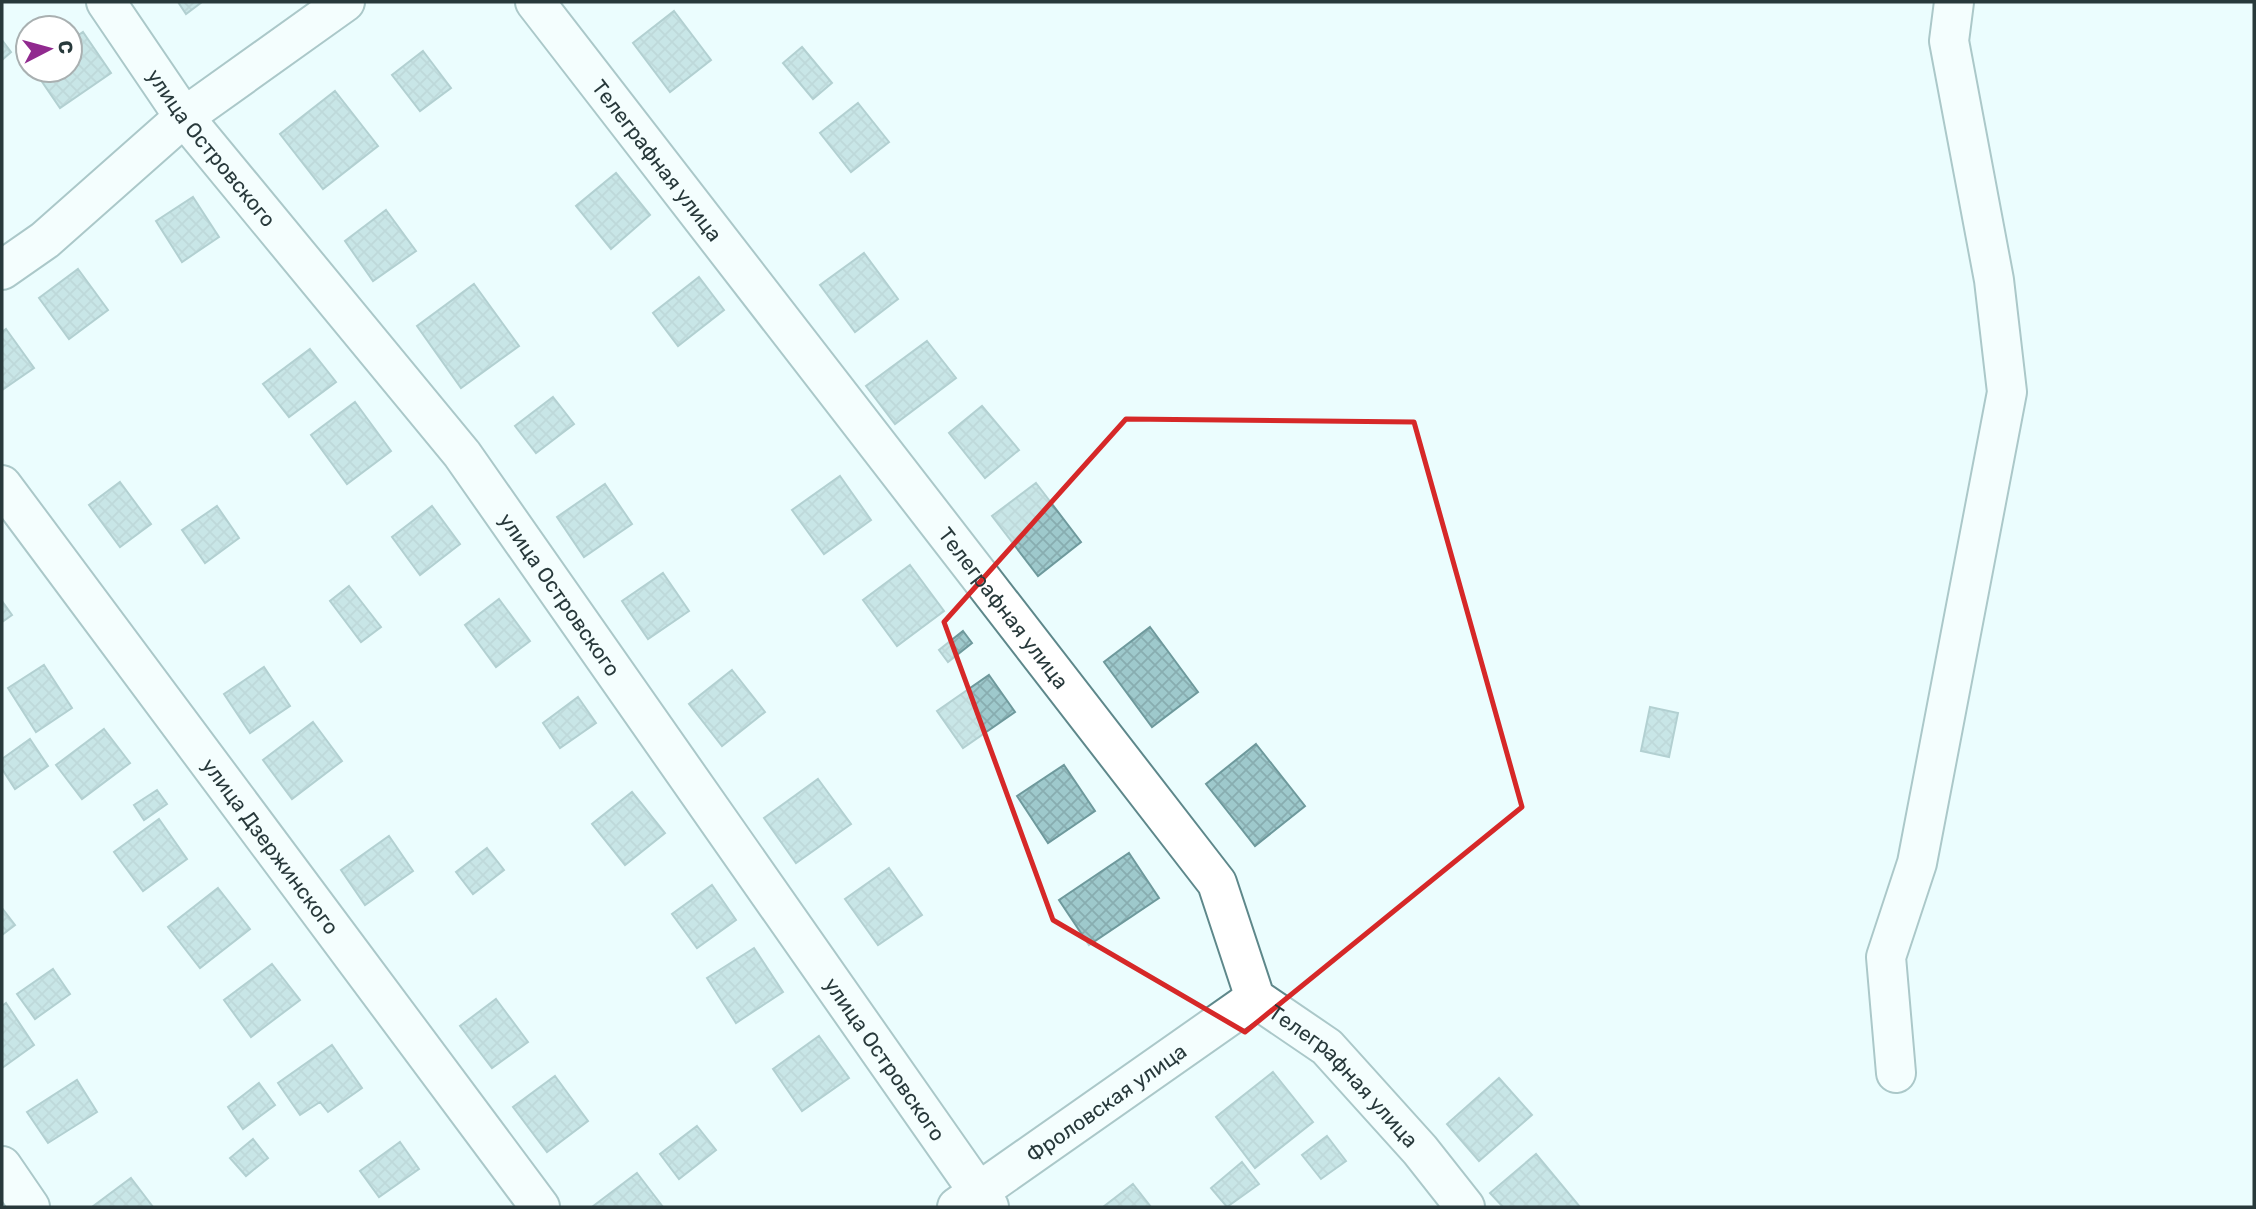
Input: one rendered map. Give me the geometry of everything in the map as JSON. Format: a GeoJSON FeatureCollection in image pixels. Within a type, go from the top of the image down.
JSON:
{"type":"FeatureCollection","features":[{"type":"Feature","properties":{"kind":"street","name":"улица Островского"},"geometry":{"type":"LineString","coordinates":[[106,2],[184,117],[462,454],[694,782],[974,1202]]}},
{"type":"Feature","properties":{"kind":"street"},"geometry":{"type":"LineString","coordinates":[[2,270],[45,240],[184,117],[345,2]]}},
{"type":"Feature","properties":{"kind":"street","name":"Телеграфная улица"},"geometry":{"type":"LineString","coordinates":[[535,2],[1217,883],[1255,998],[1327,1047],[1420,1150],[1465,1207]]}},
{"type":"Feature","properties":{"kind":"street"},"geometry":{"type":"LineString","coordinates":[[1896,1073],[1886,957],[1917,863],[2007,392],[1994,280],[1950,40],[1954,2]]}},
{"type":"Feature","properties":{"kind":"street","name":"улица Дзержинского"},"geometry":{"type":"LineString","coordinates":[[2,485],[540,1207]]}},
{"type":"Feature","properties":{"kind":"street","name":"Фроловская улица"},"geometry":{"type":"LineString","coordinates":[[974,1202],[1255,998]]}},
{"type":"Feature","properties":{"kind":"street"},"geometry":{"type":"LineString","coordinates":[[2,1167],[30,1207]]}},
{"type":"Feature","properties":{"kind":"highlighted area"},"geometry":{"type":"Polygon","coordinates":[[[1126,419],[1414,422],[1522,807],[1245,1032],[1053,920],[944,622],[1126,419]]]}},
{"type":"Feature","properties":{"kind":"building"},"geometry":{"type":"Polygon","coordinates":[[[178,2],[202,2],[186,14],[178,2]]]}},
{"type":"Feature","properties":{"kind":"building"},"geometry":{"type":"Polygon","coordinates":[[[674,11],[711,60],[670,92],[633,43],[674,11]]]}},
{"type":"Feature","properties":{"kind":"building"},"geometry":{"type":"Polygon","coordinates":[[[84,33],[111,73],[60,108],[44,84],[84,84],[84,33]]]}},
{"type":"Feature","properties":{"kind":"building"},"geometry":{"type":"Polygon","coordinates":[[[2,40],[11,52],[2,60],[2,40]]]}},
{"type":"Feature","properties":{"kind":"building"},"geometry":{"type":"Polygon","coordinates":[[[802,47],[832,83],[813,99],[783,63],[802,47]]]}},
{"type":"Feature","properties":{"kind":"building"},"geometry":{"type":"Polygon","coordinates":[[[423,51],[451,88],[420,111],[392,75],[423,51]]]}},
{"type":"Feature","properties":{"kind":"building"},"geometry":{"type":"Polygon","coordinates":[[[335,91],[378,146],[323,189],[280,134],[335,91]]]}},
{"type":"Feature","properties":{"kind":"building"},"geometry":{"type":"Polygon","coordinates":[[[858,103],[889,142],[851,172],[820,133],[858,103]]]}},
{"type":"Feature","properties":{"kind":"building"},"geometry":{"type":"Polygon","coordinates":[[[616,173],[650,215],[611,249],[576,206],[616,173]]]}},
{"type":"Feature","properties":{"kind":"building"},"geometry":{"type":"Polygon","coordinates":[[[193,197],[219,237],[182,262],[156,221],[193,197]]]}},
{"type":"Feature","properties":{"kind":"building"},"geometry":{"type":"Polygon","coordinates":[[[386,210],[416,251],[373,281],[345,241],[386,210]]]}},
{"type":"Feature","properties":{"kind":"building"},"geometry":{"type":"Polygon","coordinates":[[[864,253],[898,299],[855,332],[820,285],[864,253]]]}},
{"type":"Feature","properties":{"kind":"building"},"geometry":{"type":"Polygon","coordinates":[[[78,269],[108,310],[69,339],[39,298],[78,269]]]}},
{"type":"Feature","properties":{"kind":"building"},"geometry":{"type":"Polygon","coordinates":[[[699,277],[724,310],[678,346],[653,313],[699,277]]]}},
{"type":"Feature","properties":{"kind":"building"},"geometry":{"type":"Polygon","coordinates":[[[474,284],[519,346],[461,388],[417,326],[474,284]]]}},
{"type":"Feature","properties":{"kind":"building"},"geometry":{"type":"Polygon","coordinates":[[[6,329],[34,368],[2,390],[2,332],[6,329]]]}},
{"type":"Feature","properties":{"kind":"building"},"geometry":{"type":"Polygon","coordinates":[[[927,341],[956,378],[895,424],[866,386],[927,341]]]}},
{"type":"Feature","properties":{"kind":"building"},"geometry":{"type":"Polygon","coordinates":[[[310,349],[336,382],[289,417],[263,384],[310,349]]]}},
{"type":"Feature","properties":{"kind":"building"},"geometry":{"type":"Polygon","coordinates":[[[553,397],[574,424],[536,453],[515,426],[553,397]]]}},
{"type":"Feature","properties":{"kind":"building"},"geometry":{"type":"Polygon","coordinates":[[[355,402],[391,451],[347,484],[311,435],[355,402]]]}},
{"type":"Feature","properties":{"kind":"building"},"geometry":{"type":"Polygon","coordinates":[[[982,406],[1019,450],[985,478],[949,433],[982,406]]]}},
{"type":"Feature","properties":{"kind":"building"},"geometry":{"type":"Polygon","coordinates":[[[840,476],[871,520],[824,554],[792,510],[840,476]]]}},
{"type":"Feature","properties":{"kind":"building"},"geometry":{"type":"Polygon","coordinates":[[[120,482],[151,524],[120,547],[89,505],[120,482]]]}},
{"type":"Feature","properties":{"kind":"building"},"geometry":{"type":"Polygon","coordinates":[[[1036,483],[1081,542],[1038,576],[992,516],[1036,483]]]}},
{"type":"Feature","properties":{"kind":"building"},"geometry":{"type":"Polygon","coordinates":[[[605,484],[632,524],[584,557],[557,517],[605,484]]]}},
{"type":"Feature","properties":{"kind":"building"},"geometry":{"type":"Polygon","coordinates":[[[217,506],[239,538],[205,563],[182,530],[217,506]]]}},
{"type":"Feature","properties":{"kind":"building"},"geometry":{"type":"Polygon","coordinates":[[[432,506],[460,544],[420,575],[392,537],[432,506]]]}},
{"type":"Feature","properties":{"kind":"building"},"geometry":{"type":"Polygon","coordinates":[[[910,565],[944,611],[897,646],[863,600],[910,565]]]}},
{"type":"Feature","properties":{"kind":"building"},"geometry":{"type":"Polygon","coordinates":[[[663,573],[689,611],[648,639],[622,601],[663,573]]]}},
{"type":"Feature","properties":{"kind":"building"},"geometry":{"type":"Polygon","coordinates":[[[349,586],[381,627],[361,642],[330,601],[349,586]]]}},
{"type":"Feature","properties":{"kind":"building"},"geometry":{"type":"Polygon","coordinates":[[[499,599],[530,641],[496,667],[465,625],[499,599]]]}},
{"type":"Feature","properties":{"kind":"building"},"geometry":{"type":"Polygon","coordinates":[[[2,601],[12,615],[2,622],[2,601]]]}},
{"type":"Feature","properties":{"kind":"building"},"geometry":{"type":"Polygon","coordinates":[[[1150,627],[1198,692],[1152,727],[1104,662],[1150,627]]]}},
{"type":"Feature","properties":{"kind":"building"},"geometry":{"type":"Polygon","coordinates":[[[963,631],[972,643],[948,662],[939,650],[963,631]]]}},
{"type":"Feature","properties":{"kind":"building"},"geometry":{"type":"Polygon","coordinates":[[[44,665],[72,708],[36,732],[8,688],[44,665]]]}},
{"type":"Feature","properties":{"kind":"building"},"geometry":{"type":"Polygon","coordinates":[[[264,667],[290,706],[250,733],[224,694],[264,667]]]}},
{"type":"Feature","properties":{"kind":"building"},"geometry":{"type":"Polygon","coordinates":[[[732,670],[765,712],[722,746],[689,704],[732,670]]]}},
{"type":"Feature","properties":{"kind":"building"},"geometry":{"type":"Polygon","coordinates":[[[989,675],[1015,712],[963,748],[937,711],[989,675]]]}},
{"type":"Feature","properties":{"kind":"building"},"geometry":{"type":"Polygon","coordinates":[[[578,697],[596,723],[560,748],[543,723],[578,697]]]}},
{"type":"Feature","properties":{"kind":"building"},"geometry":{"type":"Polygon","coordinates":[[[1650,707],[1678,713],[1669,757],[1641,751],[1650,707]]]}},
{"type":"Feature","properties":{"kind":"building"},"geometry":{"type":"Polygon","coordinates":[[[313,722],[342,761],[292,799],[263,760],[313,722]]]}},
{"type":"Feature","properties":{"kind":"building"},"geometry":{"type":"Polygon","coordinates":[[[104,729],[130,763],[82,799],[56,765],[104,729]]]}},
{"type":"Feature","properties":{"kind":"building"},"geometry":{"type":"Polygon","coordinates":[[[30,739],[48,766],[15,789],[2,769],[2,759],[30,739]]]}},
{"type":"Feature","properties":{"kind":"building"},"geometry":{"type":"Polygon","coordinates":[[[1256,744],[1305,806],[1255,846],[1206,784],[1256,744]]]}},
{"type":"Feature","properties":{"kind":"building"},"geometry":{"type":"Polygon","coordinates":[[[1064,765],[1095,811],[1048,843],[1017,796],[1064,765]]]}},
{"type":"Feature","properties":{"kind":"building"},"geometry":{"type":"Polygon","coordinates":[[[818,779],[851,824],[796,863],[764,818],[818,779]]]}},
{"type":"Feature","properties":{"kind":"building"},"geometry":{"type":"Polygon","coordinates":[[[157,790],[167,804],[144,820],[134,805],[157,790]]]}},
{"type":"Feature","properties":{"kind":"building"},"geometry":{"type":"Polygon","coordinates":[[[632,792],[665,833],[625,865],[592,824],[632,792]]]}},
{"type":"Feature","properties":{"kind":"building"},"geometry":{"type":"Polygon","coordinates":[[[159,819],[187,859],[143,891],[114,852],[159,819]]]}},
{"type":"Feature","properties":{"kind":"building"},"geometry":{"type":"Polygon","coordinates":[[[389,836],[413,871],[365,905],[341,870],[389,836]]]}},
{"type":"Feature","properties":{"kind":"building"},"geometry":{"type":"Polygon","coordinates":[[[487,848],[504,870],[473,894],[456,872],[487,848]]]}},
{"type":"Feature","properties":{"kind":"building"},"geometry":{"type":"Polygon","coordinates":[[[1129,853],[1159,898],[1089,945],[1059,900],[1129,853]]]}},
{"type":"Feature","properties":{"kind":"building"},"geometry":{"type":"Polygon","coordinates":[[[889,868],[922,915],[878,945],[845,899],[889,868]]]}},
{"type":"Feature","properties":{"kind":"building"},"geometry":{"type":"Polygon","coordinates":[[[712,885],[736,920],[697,948],[672,914],[712,885]]]}},
{"type":"Feature","properties":{"kind":"building"},"geometry":{"type":"Polygon","coordinates":[[[218,888],[250,929],[200,968],[168,927],[218,888]]]}},
{"type":"Feature","properties":{"kind":"building"},"geometry":{"type":"Polygon","coordinates":[[[2,908],[15,925],[2,935],[2,908]]]}},
{"type":"Feature","properties":{"kind":"building"},"geometry":{"type":"Polygon","coordinates":[[[754,948],[783,992],[736,1023],[707,978],[754,948]]]}},
{"type":"Feature","properties":{"kind":"building"},"geometry":{"type":"Polygon","coordinates":[[[272,964],[300,1000],[251,1037],[224,1000],[272,964]]]}},
{"type":"Feature","properties":{"kind":"building"},"geometry":{"type":"Polygon","coordinates":[[[53,969],[70,994],[35,1019],[17,994],[53,969]]]}},
{"type":"Feature","properties":{"kind":"building"},"geometry":{"type":"Polygon","coordinates":[[[496,999],[528,1042],[492,1068],[460,1026],[496,999]]]}},
{"type":"Feature","properties":{"kind":"building"},"geometry":{"type":"Polygon","coordinates":[[[6,1003],[34,1045],[2,1068],[2,1006],[6,1003]]]}},
{"type":"Feature","properties":{"kind":"building"},"geometry":{"type":"Polygon","coordinates":[[[819,1036],[849,1078],[802,1111],[773,1069],[819,1036]]]}},
{"type":"Feature","properties":{"kind":"building"},"geometry":{"type":"Polygon","coordinates":[[[332,1045],[362,1088],[328,1112],[320,1102],[300,1115],[278,1083],[332,1045]]]}},
{"type":"Feature","properties":{"kind":"building"},"geometry":{"type":"Polygon","coordinates":[[[1273,1072],[1313,1122],[1255,1168],[1216,1117],[1273,1072]]]}},
{"type":"Feature","properties":{"kind":"building"},"geometry":{"type":"Polygon","coordinates":[[[555,1076],[588,1121],[547,1152],[513,1107],[555,1076]]]}},
{"type":"Feature","properties":{"kind":"building"},"geometry":{"type":"Polygon","coordinates":[[[1499,1078],[1532,1115],[1479,1161],[1447,1124],[1499,1078]]]}},
{"type":"Feature","properties":{"kind":"building"},"geometry":{"type":"Polygon","coordinates":[[[77,1080],[97,1112],[48,1143],[27,1112],[77,1080]]]}},
{"type":"Feature","properties":{"kind":"building"},"geometry":{"type":"Polygon","coordinates":[[[259,1083],[275,1105],[243,1129],[228,1107],[259,1083]]]}},
{"type":"Feature","properties":{"kind":"building"},"geometry":{"type":"Polygon","coordinates":[[[697,1126],[716,1150],[679,1179],[660,1154],[697,1126]]]}},
{"type":"Feature","properties":{"kind":"building"},"geometry":{"type":"Polygon","coordinates":[[[1327,1136],[1346,1161],[1321,1179],[1302,1155],[1327,1136]]]}},
{"type":"Feature","properties":{"kind":"building"},"geometry":{"type":"Polygon","coordinates":[[[253,1139],[268,1158],[246,1176],[230,1158],[253,1139]]]}},
{"type":"Feature","properties":{"kind":"building"},"geometry":{"type":"Polygon","coordinates":[[[400,1142],[419,1169],[379,1197],[360,1171],[400,1142]]]}},
{"type":"Feature","properties":{"kind":"building"},"geometry":{"type":"Polygon","coordinates":[[[1536,1154],[1580,1207],[1503,1207],[1490,1193],[1536,1154]]]}},
{"type":"Feature","properties":{"kind":"building"},"geometry":{"type":"Polygon","coordinates":[[[1242,1162],[1259,1184],[1227,1207],[1211,1188],[1242,1162]]]}},
{"type":"Feature","properties":{"kind":"building"},"geometry":{"type":"Polygon","coordinates":[[[637,1173],[663,1207],[592,1207],[637,1173]]]}},
{"type":"Feature","properties":{"kind":"building"},"geometry":{"type":"Polygon","coordinates":[[[131,1178],[153,1207],[92,1207],[131,1178]]]}},
{"type":"Feature","properties":{"kind":"building"},"geometry":{"type":"Polygon","coordinates":[[[1133,1184],[1151,1207],[1103,1207],[1133,1184]]]}}]}
